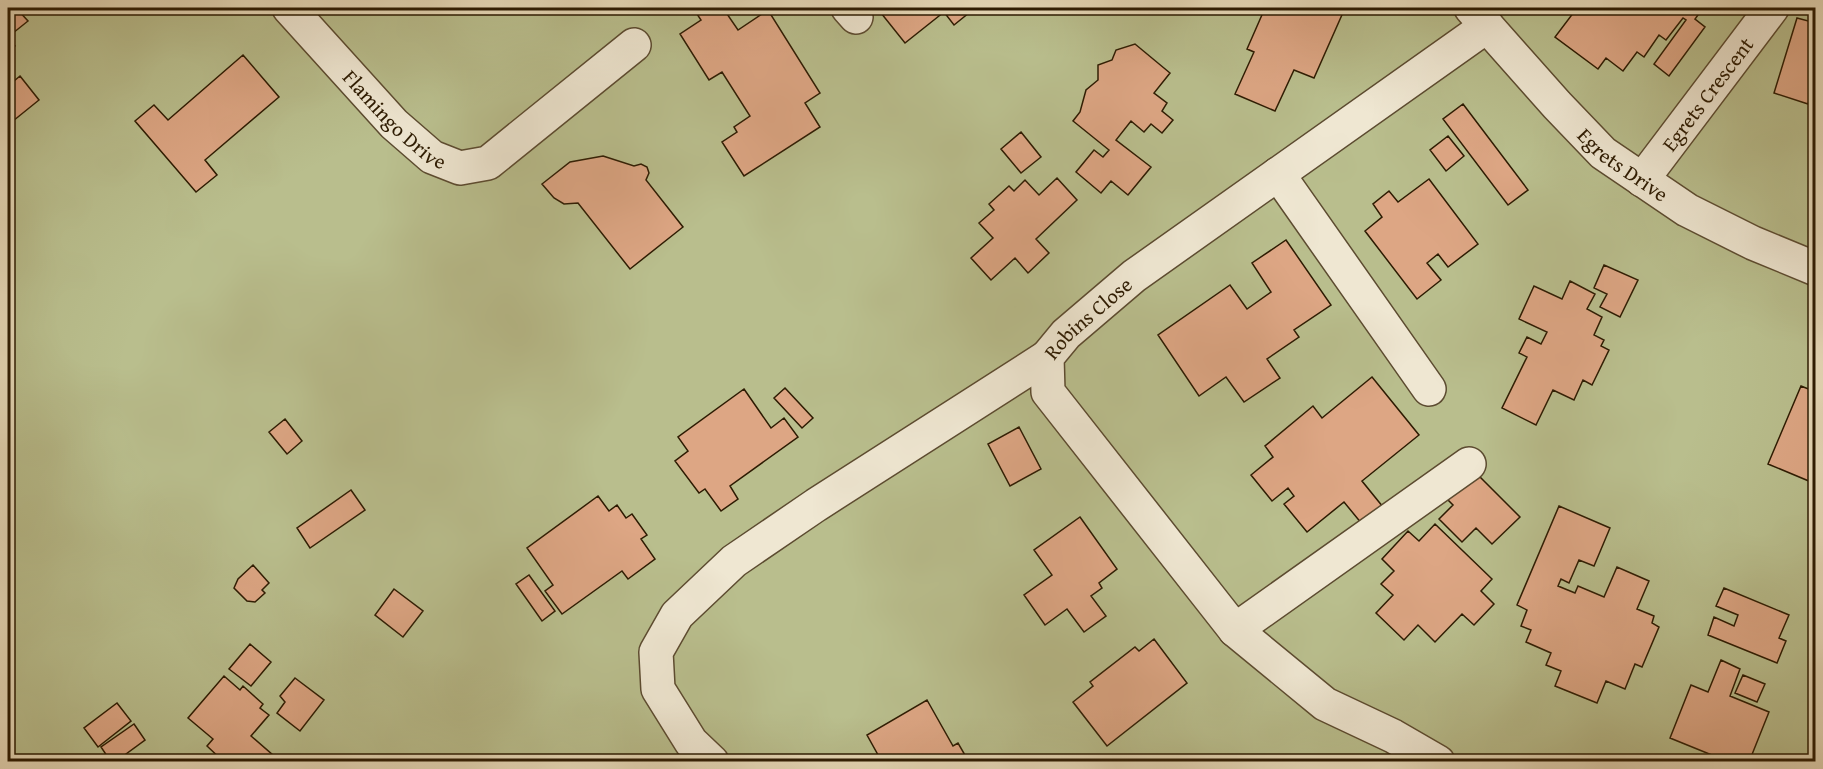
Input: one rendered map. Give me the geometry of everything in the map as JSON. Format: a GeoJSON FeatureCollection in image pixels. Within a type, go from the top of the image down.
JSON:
{"type":"FeatureCollection","features":[{"type":"Feature","properties":{"kind":"street","name":"Flamingo Drive"},"geometry":{"type":"LineString","coordinates":[[289,8],[394,124],[432,157],[460,168],[488,163],[634,45]]}},
{"type":"Feature","properties":{"kind":"street","name":"Egrets Crescent"},"geometry":{"type":"LineString","coordinates":[[1642,180],[1772,8]]}},
{"type":"Feature","properties":{"kind":"street","name":"Egrets Drive"},"geometry":{"type":"LineString","coordinates":[[1479,17],[1603,153],[1687,210],[1753,243],[1815,269]]}},
{"type":"Feature","properties":{"kind":"street","name":"Robins Close"},"geometry":{"type":"LineString","coordinates":[[1438,762],[1393,736],[1325,704],[1235,630],[1048,392],[1047,357],[1066,334],[1134,276],[1278,174],[1479,17]]}},
{"type":"Feature","properties":{"kind":"street"},"geometry":{"type":"LineString","coordinates":[[1278,174],[1429,389]]}},
{"type":"Feature","properties":{"kind":"street"},"geometry":{"type":"LineString","coordinates":[[712,762],[692,742],[658,689],[656,652],[677,615],[734,561],[816,505],[1047,357]]}},
{"type":"Feature","properties":{"kind":"street"},"geometry":{"type":"LineString","coordinates":[[1235,630],[1469,464]]}},
{"type":"Feature","properties":{"kind":"green space"},"geometry":{"type":"Polygon","coordinates":[[[8,8],[1815,8],[1815,761],[8,761],[8,8]]]}},
{"type":"Feature","properties":{"kind":"building"},"geometry":{"type":"Polygon","coordinates":[[[8,8],[16,8],[28,21],[8,37],[8,8]]]}},
{"type":"Feature","properties":{"kind":"building"},"geometry":{"type":"Polygon","coordinates":[[[693,8],[723,8],[738,30],[768,10],[820,93],[805,103],[820,127],[744,176],[722,142],[737,132],[734,127],[750,116],[722,72],[709,80],[680,34],[701,20],[693,8]]]}},
{"type":"Feature","properties":{"kind":"building"},"geometry":{"type":"Polygon","coordinates":[[[877,8],[975,8],[954,25],[944,12],[905,43],[877,8]]]}},
{"type":"Feature","properties":{"kind":"building"},"geometry":{"type":"Polygon","coordinates":[[[1265,8],[1345,8],[1314,78],[1294,70],[1275,111],[1235,94],[1254,52],[1247,49],[1265,8]]]}},
{"type":"Feature","properties":{"kind":"building"},"geometry":{"type":"Polygon","coordinates":[[[1577,8],[1703,8],[1695,19],[1705,27],[1669,76],[1654,64],[1686,20],[1683,18],[1666,40],[1659,35],[1644,57],[1637,52],[1623,71],[1606,58],[1598,69],[1555,37],[1577,8]]]}},
{"type":"Feature","properties":{"kind":"building"},"geometry":{"type":"Polygon","coordinates":[[[1797,18],[1816,23],[1816,79],[1808,104],[1774,93],[1797,18]]]}},
{"type":"Feature","properties":{"kind":"building"},"geometry":{"type":"Polygon","coordinates":[[[8,37],[15,46],[8,52],[8,37]]]}},
{"type":"Feature","properties":{"kind":"building"},"geometry":{"type":"Polygon","coordinates":[[[1135,44],[1170,73],[1154,93],[1167,103],[1162,111],[1173,120],[1162,133],[1151,124],[1144,132],[1131,121],[1116,140],[1151,167],[1128,195],[1111,181],[1101,193],[1076,172],[1094,150],[1103,157],[1109,150],[1073,121],[1080,112],[1086,90],[1098,80],[1098,65],[1112,60],[1116,50],[1135,44]]]}},
{"type":"Feature","properties":{"kind":"building"},"geometry":{"type":"Polygon","coordinates":[[[243,55],[279,97],[205,160],[217,175],[196,192],[135,121],[154,105],[168,120],[243,55]]]}},
{"type":"Feature","properties":{"kind":"building"},"geometry":{"type":"Polygon","coordinates":[[[20,76],[39,100],[8,125],[8,86],[20,76]]]}},
{"type":"Feature","properties":{"kind":"building"},"geometry":{"type":"Polygon","coordinates":[[[1463,104],[1528,190],[1508,205],[1443,119],[1463,104]]]}},
{"type":"Feature","properties":{"kind":"building"},"geometry":{"type":"Polygon","coordinates":[[[1021,132],[1041,157],[1021,173],[1001,149],[1021,132]]]}},
{"type":"Feature","properties":{"kind":"building"},"geometry":{"type":"Polygon","coordinates":[[[1448,136],[1464,156],[1446,171],[1430,150],[1448,136]]]}},
{"type":"Feature","properties":{"kind":"building"},"geometry":{"type":"Polygon","coordinates":[[[603,156],[634,166],[641,164],[647,167],[649,173],[646,180],[683,227],[630,269],[578,203],[564,204],[554,198],[542,184],[570,162],[603,156]]]}},
{"type":"Feature","properties":{"kind":"building"},"geometry":{"type":"Polygon","coordinates":[[[1057,178],[1077,200],[1036,239],[1049,253],[1028,273],[1015,258],[991,280],[971,258],[993,238],[979,223],[994,210],[989,204],[1009,186],[1014,191],[1025,180],[1039,195],[1057,178]]]}},
{"type":"Feature","properties":{"kind":"building"},"geometry":{"type":"Polygon","coordinates":[[[1429,179],[1478,244],[1448,267],[1438,254],[1427,263],[1441,280],[1417,299],[1365,231],[1382,217],[1373,204],[1389,191],[1398,202],[1429,179]]]}},
{"type":"Feature","properties":{"kind":"building"},"geometry":{"type":"Polygon","coordinates":[[[1286,240],[1331,305],[1294,330],[1299,337],[1267,359],[1280,378],[1244,402],[1226,377],[1199,396],[1158,335],[1230,285],[1247,309],[1271,292],[1252,263],[1286,240]]]}},
{"type":"Feature","properties":{"kind":"building"},"geometry":{"type":"Polygon","coordinates":[[[1604,265],[1638,280],[1620,317],[1600,307],[1607,294],[1594,288],[1604,265]]]}},
{"type":"Feature","properties":{"kind":"building"},"geometry":{"type":"Polygon","coordinates":[[[1570,281],[1595,294],[1587,309],[1602,317],[1594,335],[1604,340],[1601,346],[1609,350],[1592,385],[1583,380],[1574,400],[1553,390],[1536,425],[1502,408],[1527,357],[1519,353],[1527,337],[1541,344],[1547,332],[1519,319],[1534,286],[1562,299],[1570,281]]]}},
{"type":"Feature","properties":{"kind":"building"},"geometry":{"type":"Polygon","coordinates":[[[1372,377],[1419,435],[1362,481],[1383,507],[1362,524],[1344,502],[1307,532],[1284,504],[1294,496],[1288,488],[1272,501],[1251,475],[1273,457],[1265,446],[1313,406],[1322,418],[1372,377]]]}},
{"type":"Feature","properties":{"kind":"building"},"geometry":{"type":"Polygon","coordinates":[[[1801,386],[1816,392],[1816,484],[1768,464],[1801,386]]]}},
{"type":"Feature","properties":{"kind":"building"},"geometry":{"type":"Polygon","coordinates":[[[785,388],[813,418],[802,428],[774,398],[785,388]]]}},
{"type":"Feature","properties":{"kind":"building"},"geometry":{"type":"Polygon","coordinates":[[[744,389],[771,428],[784,418],[798,437],[730,486],[738,499],[721,511],[705,489],[699,493],[675,461],[688,451],[678,437],[744,389]]]}},
{"type":"Feature","properties":{"kind":"building"},"geometry":{"type":"Polygon","coordinates":[[[285,419],[302,441],[287,454],[269,432],[285,419]]]}},
{"type":"Feature","properties":{"kind":"building"},"geometry":{"type":"Polygon","coordinates":[[[1019,427],[1041,469],[1010,486],[988,444],[1019,427]]]}},
{"type":"Feature","properties":{"kind":"building"},"geometry":{"type":"Polygon","coordinates":[[[1472,469],[1520,517],[1492,544],[1476,528],[1462,542],[1439,519],[1453,505],[1444,496],[1472,469]]]}},
{"type":"Feature","properties":{"kind":"building"},"geometry":{"type":"Polygon","coordinates":[[[351,490],[365,510],[310,548],[297,528],[351,490]]]}},
{"type":"Feature","properties":{"kind":"building"},"geometry":{"type":"Polygon","coordinates":[[[598,496],[609,511],[617,505],[626,518],[632,514],[647,535],[641,539],[655,559],[628,579],[622,571],[562,614],[545,591],[553,585],[527,548],[598,496]]]}},
{"type":"Feature","properties":{"kind":"building"},"geometry":{"type":"Polygon","coordinates":[[[1559,506],[1610,528],[1594,566],[1579,560],[1569,583],[1561,579],[1558,586],[1575,593],[1578,586],[1604,597],[1617,567],[1649,581],[1637,609],[1654,616],[1652,623],[1659,627],[1642,667],[1635,664],[1625,689],[1606,681],[1597,703],[1555,686],[1561,671],[1546,665],[1551,653],[1526,642],[1531,630],[1521,626],[1527,610],[1517,605],[1559,506]]]}},
{"type":"Feature","properties":{"kind":"building"},"geometry":{"type":"Polygon","coordinates":[[[1080,517],[1117,569],[1099,583],[1102,588],[1091,596],[1106,616],[1084,632],[1067,609],[1045,625],[1024,595],[1052,575],[1034,550],[1080,517]]]}},
{"type":"Feature","properties":{"kind":"building"},"geometry":{"type":"Polygon","coordinates":[[[1435,524],[1492,579],[1481,591],[1494,604],[1474,625],[1462,614],[1435,642],[1418,625],[1404,640],[1376,613],[1393,595],[1381,584],[1394,571],[1382,559],[1408,531],[1419,541],[1435,524]]]}},
{"type":"Feature","properties":{"kind":"building"},"geometry":{"type":"Polygon","coordinates":[[[253,565],[269,583],[262,590],[265,593],[255,602],[247,601],[234,588],[238,579],[253,565]]]}},
{"type":"Feature","properties":{"kind":"building"},"geometry":{"type":"Polygon","coordinates":[[[529,575],[555,611],[542,621],[516,584],[529,575]]]}},
{"type":"Feature","properties":{"kind":"building"},"geometry":{"type":"Polygon","coordinates":[[[1724,588],[1789,615],[1779,638],[1786,641],[1777,663],[1708,635],[1714,617],[1734,626],[1738,615],[1716,606],[1724,588]]]}},
{"type":"Feature","properties":{"kind":"building"},"geometry":{"type":"Polygon","coordinates":[[[394,589],[423,611],[403,637],[375,615],[394,589]]]}},
{"type":"Feature","properties":{"kind":"building"},"geometry":{"type":"Polygon","coordinates":[[[1154,639],[1187,683],[1107,746],[1073,702],[1093,686],[1090,682],[1135,647],[1139,651],[1154,639]]]}},
{"type":"Feature","properties":{"kind":"building"},"geometry":{"type":"Polygon","coordinates":[[[250,644],[271,662],[251,686],[229,669],[250,644]]]}},
{"type":"Feature","properties":{"kind":"building"},"geometry":{"type":"Polygon","coordinates":[[[1721,660],[1740,669],[1730,696],[1769,712],[1749,762],[1729,762],[1670,738],[1691,685],[1708,692],[1721,660]]]}},
{"type":"Feature","properties":{"kind":"building"},"geometry":{"type":"Polygon","coordinates":[[[1743,675],[1765,684],[1757,702],[1735,693],[1743,675]]]}},
{"type":"Feature","properties":{"kind":"building"},"geometry":{"type":"Polygon","coordinates":[[[224,676],[240,690],[243,686],[263,704],[260,708],[269,715],[251,736],[274,756],[270,762],[240,762],[236,758],[233,762],[224,762],[207,746],[213,739],[188,718],[224,676]]]}},
{"type":"Feature","properties":{"kind":"building"},"geometry":{"type":"Polygon","coordinates":[[[295,678],[324,700],[300,731],[277,713],[285,702],[280,696],[295,678]]]}},
{"type":"Feature","properties":{"kind":"building"},"geometry":{"type":"Polygon","coordinates":[[[927,700],[953,746],[958,743],[969,762],[882,762],[867,735],[927,700]]]}},
{"type":"Feature","properties":{"kind":"building"},"geometry":{"type":"Polygon","coordinates":[[[117,703],[131,721],[98,747],[84,728],[117,703]]]}},
{"type":"Feature","properties":{"kind":"building"},"geometry":{"type":"Polygon","coordinates":[[[134,724],[145,740],[115,762],[111,762],[101,747],[134,724]]]}}]}
